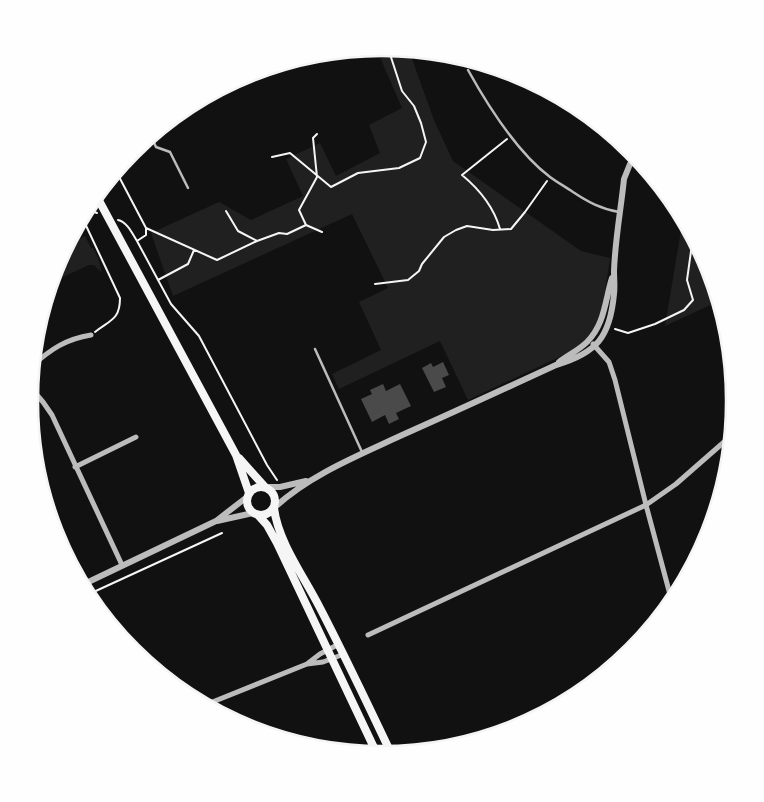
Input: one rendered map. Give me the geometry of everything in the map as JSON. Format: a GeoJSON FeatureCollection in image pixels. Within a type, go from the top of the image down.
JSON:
{"type":"FeatureCollection","features":[{"type":"Feature","properties":{"kind":"main road"},"geometry":{"type":"LineString","coordinates":[[100,204],[236,455],[248,495],[247,503],[267,525],[277,543],[373,746]]}},
{"type":"Feature","properties":{"kind":"main road"},"geometry":{"type":"LineString","coordinates":[[236,455],[276,497],[274,508],[281,536],[339,644],[387,746]]}},
{"type":"Feature","properties":{"kind":"main road"},"geometry":{"type":"LineString","coordinates":[[248,495],[259,487],[265,487]]}},
{"type":"Feature","properties":{"kind":"main road"},"geometry":{"type":"LineString","coordinates":[[256,514],[267,514],[274,508]]}},
{"type":"Feature","properties":{"kind":"street"},"geometry":{"type":"LineString","coordinates":[[274,508],[312,479],[556,365],[585,355],[595,346],[608,327],[615,293],[614,271],[624,178],[631,163]]}},
{"type":"Feature","properties":{"kind":"street"},"geometry":{"type":"LineString","coordinates":[[556,365],[589,340],[601,322],[614,271]]}},
{"type":"Feature","properties":{"kind":"street"},"geometry":{"type":"LineString","coordinates":[[40,359],[48,351],[74,338],[91,335]]}},
{"type":"Feature","properties":{"kind":"street"},"geometry":{"type":"LineString","coordinates":[[589,340],[609,362],[615,380],[669,591]]}},
{"type":"Feature","properties":{"kind":"street"},"geometry":{"type":"LineString","coordinates":[[38,396],[52,415],[75,468],[122,565]]}},
{"type":"Feature","properties":{"kind":"street"},"geometry":{"type":"LineString","coordinates":[[75,468],[136,437]]}},
{"type":"Feature","properties":{"kind":"street"},"geometry":{"type":"LineString","coordinates":[[368,636],[646,506],[676,484],[724,442]]}},
{"type":"Feature","properties":{"kind":"street"},"geometry":{"type":"LineString","coordinates":[[265,487],[280,487],[312,479]]}},
{"type":"Feature","properties":{"kind":"street"},"geometry":{"type":"LineString","coordinates":[[89,581],[216,521],[248,495]]}},
{"type":"Feature","properties":{"kind":"street"},"geometry":{"type":"LineString","coordinates":[[216,521],[256,514]]}},
{"type":"Feature","properties":{"kind":"street"},"geometry":{"type":"LineString","coordinates":[[214,701],[306,664],[339,644]]}},
{"type":"Feature","properties":{"kind":"street"},"geometry":{"type":"LineString","coordinates":[[306,664],[323,662],[344,654]]}},
{"type":"Feature","properties":{"kind":"lane"},"geometry":{"type":"LineString","coordinates":[[468,70],[483,98],[511,136],[550,177],[593,205],[605,210],[620,212]]}},
{"type":"Feature","properties":{"kind":"lane"},"geometry":{"type":"LineString","coordinates":[[154,143],[156,147],[170,152],[188,188]]}},
{"type":"Feature","properties":{"kind":"lane"},"geometry":{"type":"LineString","coordinates":[[315,349],[363,454]]}},
{"type":"Feature","properties":{"kind":"path"},"geometry":{"type":"LineString","coordinates":[[272,157],[290,153],[331,187],[358,173],[399,168],[420,158],[426,142],[421,123],[414,106],[402,91],[391,56]]}},
{"type":"Feature","properties":{"kind":"path"},"geometry":{"type":"LineString","coordinates":[[318,134],[313,138],[317,177],[299,210],[306,225],[322,232]]}},
{"type":"Feature","properties":{"kind":"path"},"geometry":{"type":"LineString","coordinates":[[500,229],[490,205],[462,175],[511,136]]}},
{"type":"Feature","properties":{"kind":"path"},"geometry":{"type":"LineString","coordinates":[[375,284],[408,280],[418,271],[444,236],[456,230],[467,226],[493,230],[511,228],[550,177]]}},
{"type":"Feature","properties":{"kind":"path"},"geometry":{"type":"LineString","coordinates":[[120,178],[146,228],[146,235],[137,241]]}},
{"type":"Feature","properties":{"kind":"path"},"geometry":{"type":"LineString","coordinates":[[226,211],[238,231],[257,241]]}},
{"type":"Feature","properties":{"kind":"path"},"geometry":{"type":"LineString","coordinates":[[95,212],[101,214]]}},
{"type":"Feature","properties":{"kind":"path"},"geometry":{"type":"LineString","coordinates":[[115,219],[122,220],[130,230],[170,304],[199,336],[267,465],[278,482]]}},
{"type":"Feature","properties":{"kind":"path"},"geometry":{"type":"LineString","coordinates":[[146,228],[218,260],[257,241],[279,233],[286,234],[306,225]]}},
{"type":"Feature","properties":{"kind":"path"},"geometry":{"type":"LineString","coordinates":[[86,226],[120,298],[120,309],[112,322],[91,335]]}},
{"type":"Feature","properties":{"kind":"path"},"geometry":{"type":"LineString","coordinates":[[158,280],[188,264],[194,250]]}},
{"type":"Feature","properties":{"kind":"path"},"geometry":{"type":"LineString","coordinates":[[608,327],[628,333],[654,324],[684,310],[693,300],[687,280],[691,250]]}},
{"type":"Feature","properties":{"kind":"path"},"geometry":{"type":"LineString","coordinates":[[95,591],[222,533]]}},
{"type":"Feature","properties":{"kind":"shaded area"},"geometry":{"type":"Polygon","coordinates":[[[380,56],[412,58],[434,120],[453,161],[581,251],[610,258],[603,306],[593,331],[587,339],[568,353],[468,400],[440,341],[339,389],[332,374],[381,350],[359,302],[388,288],[352,214],[173,296],[151,233],[219,202],[251,220],[303,196],[286,159],[320,143],[336,176],[380,153],[369,125],[402,108],[380,56]]]}},
{"type":"Feature","properties":{"kind":"shaded area"},"geometry":{"type":"Polygon","coordinates":[[[681,231],[700,269],[712,304],[665,326],[681,231]]]}},
{"type":"Feature","properties":{"kind":"shaded area"},"geometry":{"type":"Polygon","coordinates":[[[85,236],[98,258],[102,273],[94,265],[89,265],[61,278],[73,249],[78,239],[85,236]]]}},
{"type":"Feature","properties":{"kind":"building"},"geometry":{"type":"Polygon","coordinates":[[[443,362],[449,375],[442,378],[446,387],[434,392],[422,368],[431,363],[433,367],[443,362]]]}},
{"type":"Feature","properties":{"kind":"building"},"geometry":{"type":"Polygon","coordinates":[[[383,384],[386,391],[400,384],[411,406],[396,413],[399,419],[389,424],[385,415],[372,422],[361,399],[372,394],[370,390],[383,384]]]}}]}
